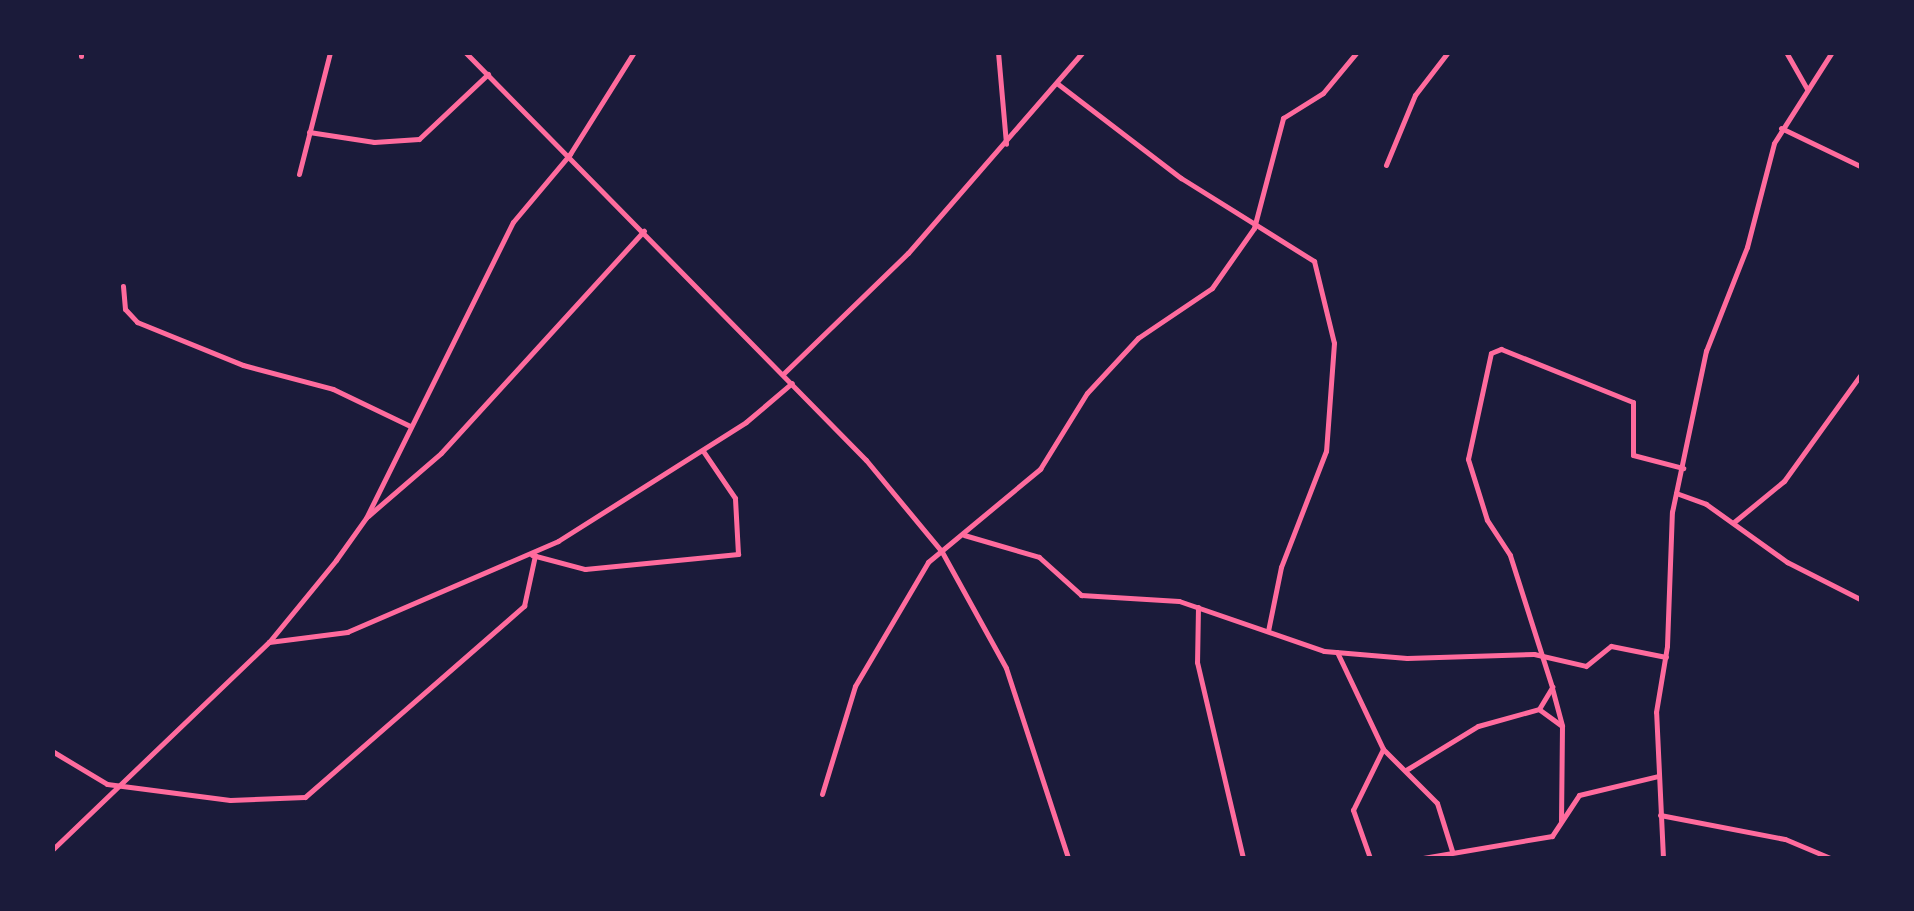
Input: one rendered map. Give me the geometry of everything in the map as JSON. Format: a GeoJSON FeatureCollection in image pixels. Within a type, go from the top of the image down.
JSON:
{"type":"FeatureCollection","features":[{"type":"Feature","properties":{"kind":"street"},"geometry":{"type":"LineString","coordinates":[[298,174],[330,52]]}},
{"type":"Feature","properties":{"kind":"street"},"geometry":{"type":"LineString","coordinates":[[465,52],[570,154],[792,383],[942,552],[1006,668],[1068,858]]}},
{"type":"Feature","properties":{"kind":"street"},"geometry":{"type":"LineString","coordinates":[[366,518],[513,222],[570,154],[634,52]]}},
{"type":"Feature","properties":{"kind":"street"},"geometry":{"type":"LineString","coordinates":[[998,52],[1006,146]]}},
{"type":"Feature","properties":{"kind":"street"},"geometry":{"type":"LineString","coordinates":[[783,374],[869,293],[1006,146],[1083,52]]}},
{"type":"Feature","properties":{"kind":"street"},"geometry":{"type":"LineString","coordinates":[[822,794],[864,666],[928,562],[1040,468],[1087,393],[1138,338],[1212,288],[1254,228],[1283,118],[1323,93],[1357,52]]}},
{"type":"Feature","properties":{"kind":"street"},"geometry":{"type":"LineString","coordinates":[[1386,164],[1415,95],[1448,52]]}},
{"type":"Feature","properties":{"kind":"street"},"geometry":{"type":"LineString","coordinates":[[1786,52],[1807,89]]}},
{"type":"Feature","properties":{"kind":"street"},"geometry":{"type":"LineString","coordinates":[[1663,858],[1656,712],[1666,657],[1676,493],[1706,351],[1733,288],[1781,128],[1832,52]]}},
{"type":"Feature","properties":{"kind":"street"},"geometry":{"type":"LineString","coordinates":[[310,132],[374,142],[418,139],[488,74]]}},
{"type":"Feature","properties":{"kind":"street"},"geometry":{"type":"LineString","coordinates":[[1058,84],[1254,228],[1314,261],[1334,358],[1326,452],[1281,568],[1268,631]]}},
{"type":"Feature","properties":{"kind":"street"},"geometry":{"type":"LineString","coordinates":[[1781,128],[1862,166]]}},
{"type":"Feature","properties":{"kind":"street"},"geometry":{"type":"LineString","coordinates":[[52,850],[270,642],[366,518],[440,453],[644,231]]}},
{"type":"Feature","properties":{"kind":"street"},"geometry":{"type":"LineString","coordinates":[[123,286],[126,310],[136,322],[243,365],[333,389],[410,426]]}},
{"type":"Feature","properties":{"kind":"street"},"geometry":{"type":"LineString","coordinates":[[1561,824],[1562,726],[1542,655],[1468,459],[1491,353],[1501,349],[1633,402],[1633,454],[1683,468]]}},
{"type":"Feature","properties":{"kind":"street"},"geometry":{"type":"LineString","coordinates":[[1734,522],[1784,481],[1862,373]]}},
{"type":"Feature","properties":{"kind":"street"},"geometry":{"type":"LineString","coordinates":[[270,642],[346,632],[532,554],[593,522],[703,451],[792,383]]}},
{"type":"Feature","properties":{"kind":"street"},"geometry":{"type":"LineString","coordinates":[[532,554],[595,569],[738,554],[735,498],[703,451]]}},
{"type":"Feature","properties":{"kind":"street"},"geometry":{"type":"LineString","coordinates":[[1676,493],[1734,522],[1787,562],[1862,600]]}},
{"type":"Feature","properties":{"kind":"street"},"geometry":{"type":"LineString","coordinates":[[964,535],[1039,557],[1081,595],[1150,597],[1198,607],[1337,652],[1407,658],[1542,655],[1559,664],[1586,666],[1611,646],[1666,657]]}},
{"type":"Feature","properties":{"kind":"street"},"geometry":{"type":"LineString","coordinates":[[52,751],[91,778],[123,786],[230,800],[305,797],[524,606],[532,554]]}},
{"type":"Feature","properties":{"kind":"street"},"geometry":{"type":"LineString","coordinates":[[1198,607],[1197,662],[1243,858]]}},
{"type":"Feature","properties":{"kind":"street"},"geometry":{"type":"LineString","coordinates":[[1337,652],[1383,749],[1437,803],[1452,851]]}},
{"type":"Feature","properties":{"kind":"street"},"geometry":{"type":"LineString","coordinates":[[1406,770],[1478,726],[1539,710],[1552,687]]}},
{"type":"Feature","properties":{"kind":"street"},"geometry":{"type":"LineString","coordinates":[[1539,710],[1562,726]]}},
{"type":"Feature","properties":{"kind":"street"},"geometry":{"type":"LineString","coordinates":[[1370,858],[1353,810],[1383,749]]}},
{"type":"Feature","properties":{"kind":"street"},"geometry":{"type":"LineString","coordinates":[[1422,858],[1552,836],[1579,795],[1658,776]]}},
{"type":"Feature","properties":{"kind":"street"},"geometry":{"type":"LineString","coordinates":[[1660,815],[1785,839],[1830,858]]}}]}
